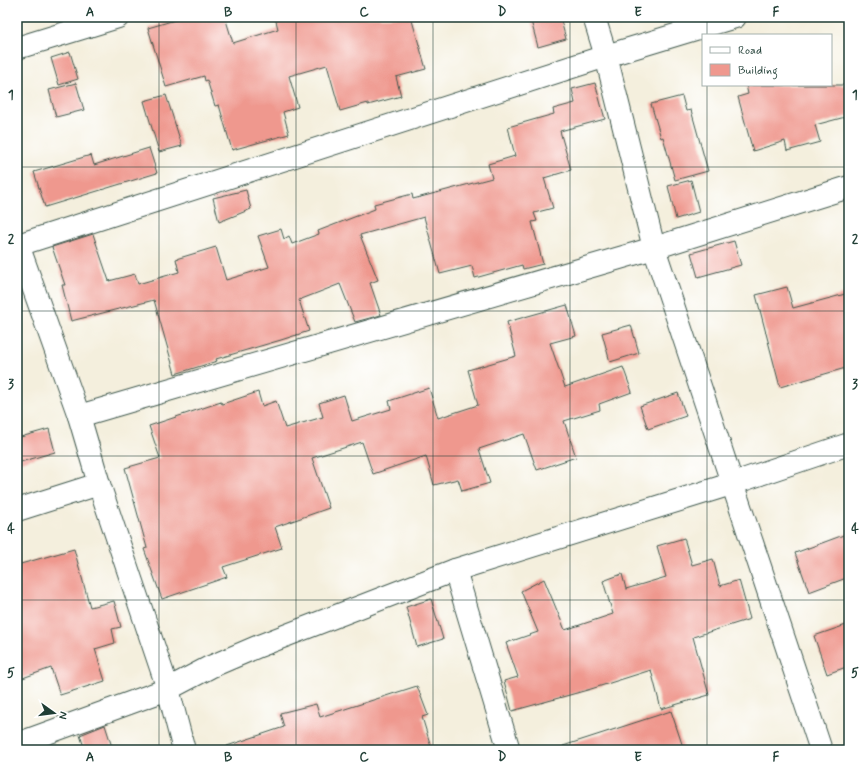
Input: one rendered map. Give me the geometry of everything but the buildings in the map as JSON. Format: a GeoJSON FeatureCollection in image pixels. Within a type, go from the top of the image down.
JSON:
{"type":"FeatureCollection","features":[{"type":"Feature","properties":{"kind":"street"},"geometry":{"type":"LineString","coordinates":[[17,48],[118,17]]}},
{"type":"Feature","properties":{"kind":"street"},"geometry":{"type":"LineString","coordinates":[[594,17],[606,56],[654,248],[731,484],[821,750]]}},
{"type":"Feature","properties":{"kind":"street"},"geometry":{"type":"LineString","coordinates":[[184,750],[168,688],[99,484],[79,416],[17,243],[606,56],[734,17]]}},
{"type":"Feature","properties":{"kind":"street"},"geometry":{"type":"LineString","coordinates":[[79,416],[654,248],[849,187]]}},
{"type":"Feature","properties":{"kind":"street"},"geometry":{"type":"LineString","coordinates":[[17,744],[168,688],[210,667],[259,646],[455,570],[731,484],[849,444]]}},
{"type":"Feature","properties":{"kind":"street"},"geometry":{"type":"LineString","coordinates":[[17,510],[99,484]]}},
{"type":"Feature","properties":{"kind":"street"},"geometry":{"type":"LineString","coordinates":[[455,570],[509,750]]}}]}
